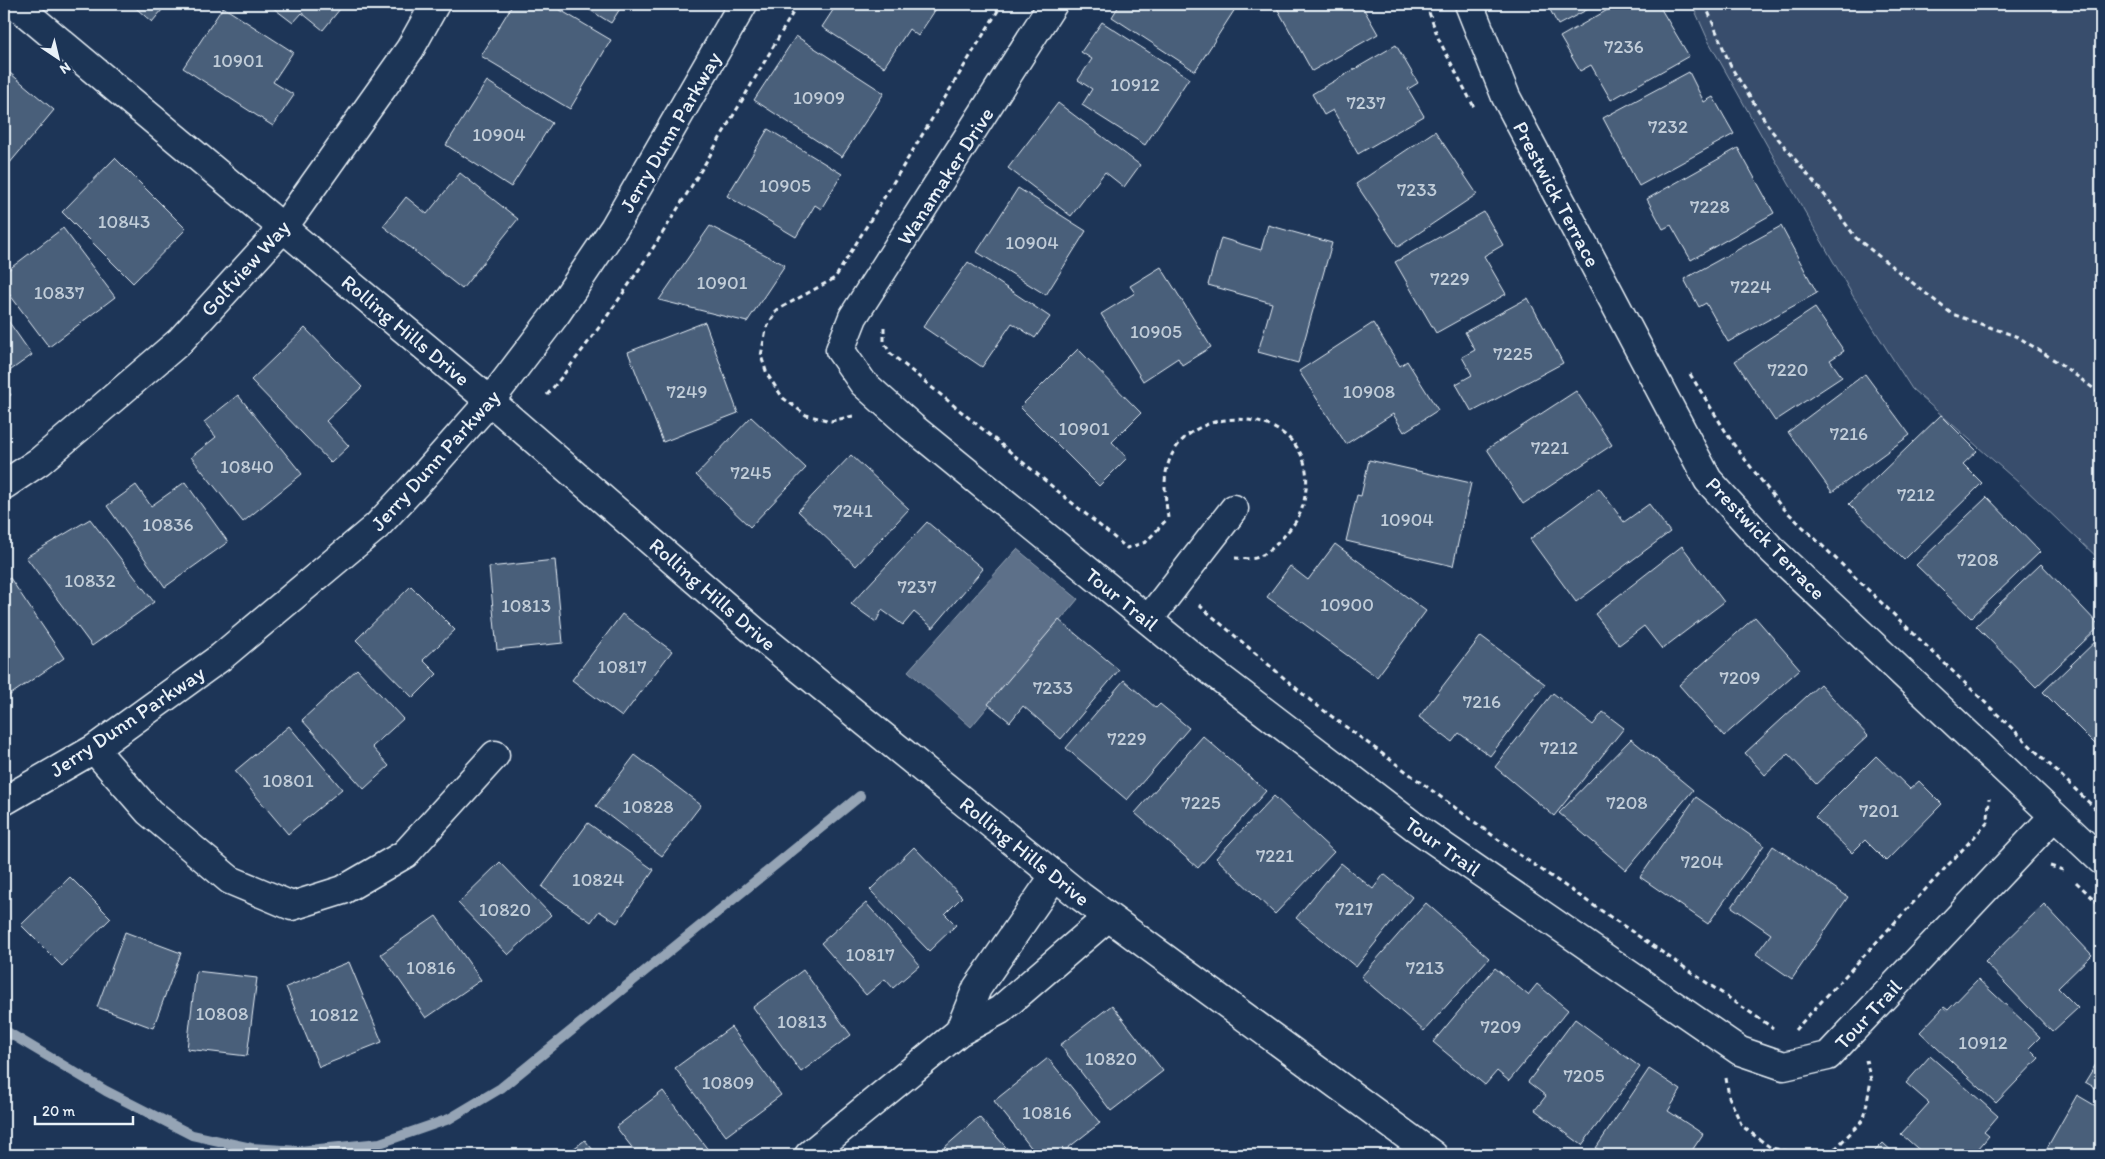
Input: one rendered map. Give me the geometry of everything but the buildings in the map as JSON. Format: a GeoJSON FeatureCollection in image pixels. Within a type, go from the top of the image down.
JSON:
{"type":"FeatureCollection","features":[{"type":"Feature","properties":{"kind":"street","name":"Rolling Hills Drive"},"geometry":{"type":"LineString","coordinates":[[15,4],[490,401],[752,630],[1108,917],[1432,1155]]}},
{"type":"Feature","properties":{"kind":"street","name":"Golfview Way"},"geometry":{"type":"LineString","coordinates":[[4,485],[40,461],[180,341],[283,228],[410,49],[435,4]]}},
{"type":"Feature","properties":{"kind":"street","name":"Jerry Dunn Parkway"},"geometry":{"type":"LineString","coordinates":[[4,801],[94,749],[221,657],[363,538],[414,486],[490,401],[556,314],[614,228],[743,4]]}},
{"type":"Feature","properties":{"kind":"street","name":"Wanamaker Drive"},"geometry":{"type":"LineString","coordinates":[[840,350],[853,317],[1009,76],[1053,4]]}},
{"type":"Feature","properties":{"kind":"street","name":"Prestwick Terrace"},"geometry":{"type":"LineString","coordinates":[[1468,4],[1506,97],[1708,480],[1770,548],[2101,860]]}},
{"type":"Feature","properties":{"kind":"street","name":"Tour Trail"},"geometry":{"type":"LineString","coordinates":[[840,350],[863,383],[912,426],[1202,664],[1415,826],[1740,1051],[1784,1066],[1828,1056],[2054,816]]}},
{"type":"Feature","properties":{"kind":"street"},"geometry":{"type":"LineString","coordinates":[[1148,620],[1234,509]]}},
{"type":"Feature","properties":{"kind":"street"},"geometry":{"type":"LineString","coordinates":[[94,749],[149,812],[230,880],[292,906],[343,890],[405,854],[495,755]]}},
{"type":"Feature","properties":{"kind":"street"},"geometry":{"type":"LineString","coordinates":[[960,1032],[977,988],[1055,875]]}},
{"type":"Feature","properties":{"kind":"street"},"geometry":{"type":"LineString","coordinates":[[809,1155],[960,1032],[1000,1010],[1108,917]]}},
{"type":"Feature","properties":{"kind":"path"},"geometry":{"type":"LineString","coordinates":[[547,395],[584,351],[664,232],[798,4]]}},
{"type":"Feature","properties":{"kind":"path"},"geometry":{"type":"LineString","coordinates":[[1705,4],[1731,67],[1766,122],[1827,198],[1856,238],[1952,314],[2018,337],[2059,363],[2101,394]]}},
{"type":"Feature","properties":{"kind":"path"},"geometry":{"type":"LineString","coordinates":[[884,325],[884,342],[890,353],[1127,548],[1136,546]]}},
{"type":"Feature","properties":{"kind":"path"},"geometry":{"type":"LineString","coordinates":[[1688,372],[1734,445],[1780,504],[2101,814]]}},
{"type":"Feature","properties":{"kind":"path"},"geometry":{"type":"LineString","coordinates":[[1197,598],[1200,608],[1311,701],[1519,854],[1749,1014],[1781,1033]]}},
{"type":"Feature","properties":{"kind":"path"},"geometry":{"type":"LineString","coordinates":[[1788,1031],[1796,1030],[1988,822],[1990,810]]}},
{"type":"Feature","properties":{"kind":"path"},"geometry":{"type":"LineString","coordinates":[[2041,867],[2060,868],[2067,874]]}},
{"type":"Feature","properties":{"kind":"path"},"geometry":{"type":"LineString","coordinates":[[2074,880],[2101,906]]}},
{"type":"Feature","properties":{"kind":"path"},"geometry":{"type":"LineString","coordinates":[[1808,1155],[1836,1148],[1864,1119],[1871,1080],[1866,1057]]}},
{"type":"Feature","properties":{"kind":"shaded area"},"geometry":{"type":"Polygon","coordinates":[[[1692,4],[2101,4],[2101,561],[2019,483],[1912,389],[1853,296],[1781,170],[1709,42],[1692,4]]]}},
{"type":"Feature","properties":{"kind":"shaded area"},"geometry":{"type":"Polygon","coordinates":[[[1017,549],[1078,599],[971,727],[908,671],[1017,549]]]}},
{"type":"Feature","properties":{"kind":"waterway"},"geometry":{"type":"LineString","coordinates":[[4,1030],[106,1091],[192,1135],[251,1148],[299,1151],[380,1143],[449,1119],[501,1088],[860,796]]}}]}
